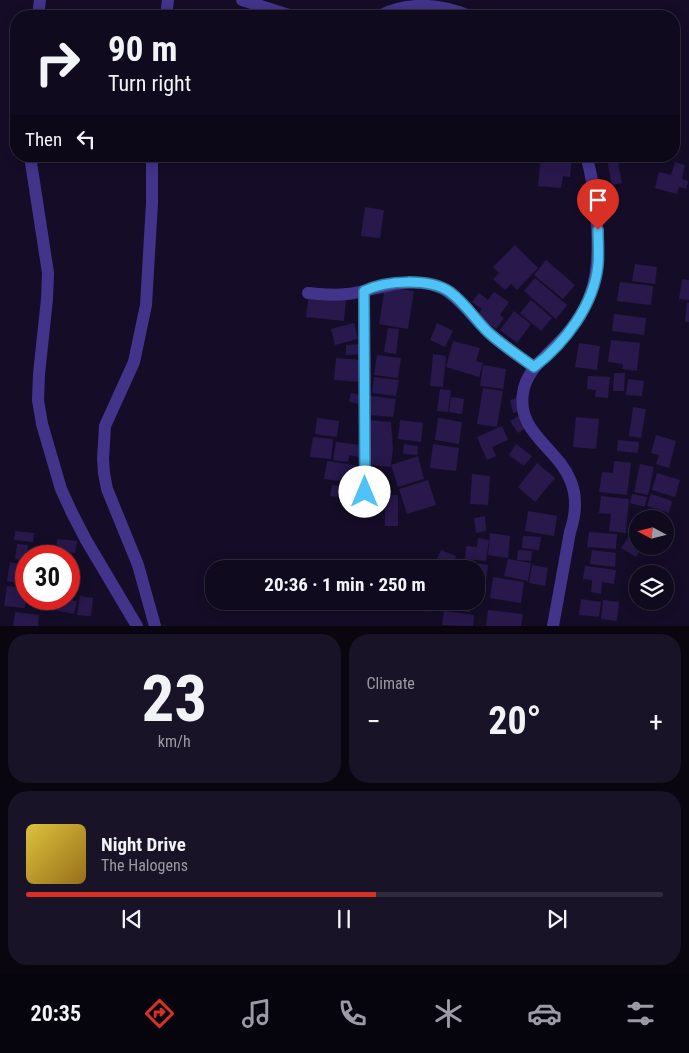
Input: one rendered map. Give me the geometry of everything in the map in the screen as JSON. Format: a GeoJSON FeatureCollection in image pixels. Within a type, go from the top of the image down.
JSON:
{"type":"FeatureCollection","features":[{"type":"Feature","properties":{"kind":"street"},"geometry":{"type":"LineString","coordinates":[[242,0],[273,10]]}},
{"type":"Feature","properties":{"kind":"street"},"geometry":{"type":"LineString","coordinates":[[391,10],[412,6],[441,6],[453,10]]}},
{"type":"Feature","properties":{"kind":"street"},"geometry":{"type":"LineString","coordinates":[[31,162],[48,272],[39,374],[38,400],[42,424],[61,489],[72,513],[137,626]]}},
{"type":"Feature","properties":{"kind":"street"},"geometry":{"type":"LineString","coordinates":[[152,162],[152,203],[146,305],[134,362],[105,426],[103,459],[107,489],[138,565],[155,626]]}},
{"type":"Feature","properties":{"kind":"street"},"geometry":{"type":"LineString","coordinates":[[553,626],[573,522],[576,496],[568,473],[531,428],[524,413],[522,394],[534,367],[578,320],[585,309],[596,275],[598,230],[594,193],[587,162]]}},
{"type":"Feature","properties":{"kind":"street"},"geometry":{"type":"LineString","coordinates":[[308,293],[336,295],[395,284],[417,282],[434,285],[447,290],[488,332],[534,367]]}},
{"type":"Feature","properties":{"kind":"street"},"geometry":{"type":"LineString","coordinates":[[364,291],[365,492]]}},
{"type":"Feature","properties":{"kind":"building"},"geometry":{"type":"Polygon","coordinates":[[[540,162],[572,162],[570,177],[563,176],[561,188],[538,186],[540,162]]]}},
{"type":"Feature","properties":{"kind":"building"},"geometry":{"type":"Polygon","coordinates":[[[607,162],[618,162],[622,183],[612,185],[607,162]]]}},
{"type":"Feature","properties":{"kind":"building"},"geometry":{"type":"Polygon","coordinates":[[[675,162],[685,165],[682,179],[688,181],[686,189],[679,187],[677,194],[655,188],[659,172],[671,175],[675,162]]]}},
{"type":"Feature","properties":{"kind":"building"},"geometry":{"type":"Polygon","coordinates":[[[365,207],[384,210],[380,238],[361,236],[365,207]]]}},
{"type":"Feature","properties":{"kind":"building"},"geometry":{"type":"Polygon","coordinates":[[[515,245],[538,268],[517,290],[511,284],[505,290],[493,279],[499,273],[493,267],[515,245]]]}},
{"type":"Feature","properties":{"kind":"building"},"geometry":{"type":"Polygon","coordinates":[[[546,260],[575,285],[563,299],[534,275],[546,260]]]}},
{"type":"Feature","properties":{"kind":"building"},"geometry":{"type":"Polygon","coordinates":[[[635,264],[657,267],[655,284],[632,281],[635,264]]]}},
{"type":"Feature","properties":{"kind":"building"},"geometry":{"type":"Polygon","coordinates":[[[535,278],[567,305],[556,319],[524,291],[535,278]]]}},
{"type":"Feature","properties":{"kind":"building"},"geometry":{"type":"Polygon","coordinates":[[[682,279],[689,280],[689,300],[679,299],[682,279]]]}},
{"type":"Feature","properties":{"kind":"building"},"geometry":{"type":"Polygon","coordinates":[[[620,282],[653,286],[651,305],[617,301],[620,282]]]}},
{"type":"Feature","properties":{"kind":"building"},"geometry":{"type":"Polygon","coordinates":[[[385,287],[414,291],[408,329],[379,324],[385,287]]]}},
{"type":"Feature","properties":{"kind":"building"},"geometry":{"type":"Polygon","coordinates":[[[494,292],[509,302],[500,315],[504,318],[496,329],[477,316],[482,309],[472,302],[479,293],[488,300],[494,292]]]}},
{"type":"Feature","properties":{"kind":"building"},"geometry":{"type":"Polygon","coordinates":[[[309,295],[346,299],[344,321],[306,317],[309,295]]]}},
{"type":"Feature","properties":{"kind":"building"},"geometry":{"type":"Polygon","coordinates":[[[531,300],[552,318],[541,331],[520,313],[531,300]]]}},
{"type":"Feature","properties":{"kind":"building"},"geometry":{"type":"Polygon","coordinates":[[[687,302],[689,303],[689,322],[685,322],[687,302]]]}},
{"type":"Feature","properties":{"kind":"building"},"geometry":{"type":"Polygon","coordinates":[[[514,311],[531,324],[517,343],[500,330],[514,311]]]}},
{"type":"Feature","properties":{"kind":"building"},"geometry":{"type":"Polygon","coordinates":[[[614,314],[646,318],[644,335],[612,331],[614,314]]]}},
{"type":"Feature","properties":{"kind":"building"},"geometry":{"type":"Polygon","coordinates":[[[354,323],[358,339],[335,345],[331,329],[354,323]]]}},
{"type":"Feature","properties":{"kind":"building"},"geometry":{"type":"Polygon","coordinates":[[[437,323],[453,331],[445,347],[430,340],[437,323]]]}},
{"type":"Feature","properties":{"kind":"building"},"geometry":{"type":"Polygon","coordinates":[[[388,328],[399,329],[396,354],[384,352],[388,328]]]}},
{"type":"Feature","properties":{"kind":"building"},"geometry":{"type":"Polygon","coordinates":[[[611,340],[640,343],[637,371],[622,369],[623,364],[608,362],[611,340]]]}},
{"type":"Feature","properties":{"kind":"building"},"geometry":{"type":"Polygon","coordinates":[[[453,341],[480,348],[476,361],[483,363],[479,377],[446,367],[453,341]]]}},
{"type":"Feature","properties":{"kind":"building"},"geometry":{"type":"Polygon","coordinates":[[[579,343],[600,346],[597,370],[575,367],[579,343]]]}},
{"type":"Feature","properties":{"kind":"building"},"geometry":{"type":"Polygon","coordinates":[[[362,344],[363,354],[346,355],[346,345],[362,344]]]}},
{"type":"Feature","properties":{"kind":"building"},"geometry":{"type":"Polygon","coordinates":[[[433,354],[446,356],[443,387],[430,386],[433,354]]]}},
{"type":"Feature","properties":{"kind":"building"},"geometry":{"type":"Polygon","coordinates":[[[377,355],[401,358],[398,378],[374,375],[377,355]]]}},
{"type":"Feature","properties":{"kind":"building"},"geometry":{"type":"Polygon","coordinates":[[[336,358],[362,360],[360,382],[334,380],[336,358]]]}},
{"type":"Feature","properties":{"kind":"building"},"geometry":{"type":"Polygon","coordinates":[[[483,365],[506,369],[503,389],[480,386],[483,365]]]}},
{"type":"Feature","properties":{"kind":"building"},"geometry":{"type":"Polygon","coordinates":[[[614,373],[625,373],[624,391],[613,391],[614,373]]]}},
{"type":"Feature","properties":{"kind":"building"},"geometry":{"type":"Polygon","coordinates":[[[588,376],[610,377],[608,398],[595,397],[596,390],[587,389],[588,376]]]}},
{"type":"Feature","properties":{"kind":"building"},"geometry":{"type":"Polygon","coordinates":[[[374,377],[399,380],[396,396],[372,393],[374,377]]]}},
{"type":"Feature","properties":{"kind":"building"},"geometry":{"type":"Polygon","coordinates":[[[628,379],[644,381],[642,396],[626,395],[628,379]]]}},
{"type":"Feature","properties":{"kind":"building"},"geometry":{"type":"Polygon","coordinates":[[[483,388],[503,391],[497,427],[477,424],[483,388]]]}},
{"type":"Feature","properties":{"kind":"building"},"geometry":{"type":"Polygon","coordinates":[[[440,389],[451,390],[448,412],[437,411],[440,389]]]}},
{"type":"Feature","properties":{"kind":"building"},"geometry":{"type":"Polygon","coordinates":[[[351,393],[363,395],[361,404],[349,402],[351,393]]]}},
{"type":"Feature","properties":{"kind":"building"},"geometry":{"type":"Polygon","coordinates":[[[371,396],[396,399],[393,417],[369,415],[371,396]]]}},
{"type":"Feature","properties":{"kind":"building"},"geometry":{"type":"Polygon","coordinates":[[[451,397],[464,399],[462,414],[449,412],[451,397]]]}},
{"type":"Feature","properties":{"kind":"building"},"geometry":{"type":"Polygon","coordinates":[[[520,397],[523,411],[513,413],[510,400],[520,397]]]}},
{"type":"Feature","properties":{"kind":"building"},"geometry":{"type":"Polygon","coordinates":[[[633,407],[646,409],[641,438],[629,436],[633,407]]]}},
{"type":"Feature","properties":{"kind":"building"},"geometry":{"type":"Polygon","coordinates":[[[520,415],[527,427],[518,433],[510,421],[520,415]]]}},
{"type":"Feature","properties":{"kind":"building"},"geometry":{"type":"Polygon","coordinates":[[[576,417],[599,419],[596,449],[573,447],[576,417]]]}},
{"type":"Feature","properties":{"kind":"building"},"geometry":{"type":"Polygon","coordinates":[[[317,418],[339,421],[337,437],[315,434],[317,418]]]}},
{"type":"Feature","properties":{"kind":"building"},"geometry":{"type":"Polygon","coordinates":[[[438,418],[462,422],[459,444],[435,440],[438,418]]]}},
{"type":"Feature","properties":{"kind":"building"},"geometry":{"type":"Polygon","coordinates":[[[369,420],[391,422],[393,449],[391,467],[368,465],[369,420]]]}},
{"type":"Feature","properties":{"kind":"building"},"geometry":{"type":"Polygon","coordinates":[[[400,420],[423,423],[421,442],[398,439],[400,420]]]}},
{"type":"Feature","properties":{"kind":"building"},"geometry":{"type":"Polygon","coordinates":[[[502,426],[508,440],[492,447],[496,456],[487,460],[477,437],[502,426]]]}},
{"type":"Feature","properties":{"kind":"building"},"geometry":{"type":"Polygon","coordinates":[[[656,435],[676,441],[669,468],[656,464],[659,455],[651,453],[656,435]]]}},
{"type":"Feature","properties":{"kind":"building"},"geometry":{"type":"Polygon","coordinates":[[[313,437],[333,439],[331,459],[310,457],[313,437]]]}},
{"type":"Feature","properties":{"kind":"building"},"geometry":{"type":"Polygon","coordinates":[[[618,440],[639,442],[638,453],[617,451],[618,440]]]}},
{"type":"Feature","properties":{"kind":"building"},"geometry":{"type":"Polygon","coordinates":[[[336,442],[361,445],[359,457],[349,455],[348,462],[333,460],[336,442]]]}},
{"type":"Feature","properties":{"kind":"building"},"geometry":{"type":"Polygon","coordinates":[[[404,444],[418,446],[417,455],[403,454],[404,444]]]}},
{"type":"Feature","properties":{"kind":"building"},"geometry":{"type":"Polygon","coordinates":[[[433,444],[459,448],[456,471],[430,468],[433,444]]]}},
{"type":"Feature","properties":{"kind":"building"},"geometry":{"type":"Polygon","coordinates":[[[516,444],[532,456],[524,466],[509,455],[516,444]]]}},
{"type":"Feature","properties":{"kind":"building"},"geometry":{"type":"Polygon","coordinates":[[[418,456],[424,479],[398,487],[391,465],[418,456]]]}},
{"type":"Feature","properties":{"kind":"building"},"geometry":{"type":"Polygon","coordinates":[[[327,461],[361,466],[359,484],[324,479],[327,461]]]}},
{"type":"Feature","properties":{"kind":"building"},"geometry":{"type":"Polygon","coordinates":[[[614,461],[631,463],[627,495],[599,492],[602,472],[613,473],[614,461]]]}},
{"type":"Feature","properties":{"kind":"building"},"geometry":{"type":"Polygon","coordinates":[[[537,463],[555,478],[535,502],[518,487],[537,463]]]}},
{"type":"Feature","properties":{"kind":"building"},"geometry":{"type":"Polygon","coordinates":[[[640,464],[654,467],[648,495],[634,492],[640,464]]]}},
{"type":"Feature","properties":{"kind":"building"},"geometry":{"type":"Polygon","coordinates":[[[657,473],[680,480],[675,497],[652,490],[657,473]]]}},
{"type":"Feature","properties":{"kind":"building"},"geometry":{"type":"Polygon","coordinates":[[[472,474],[490,476],[488,505],[470,504],[472,474]]]}},
{"type":"Feature","properties":{"kind":"building"},"geometry":{"type":"Polygon","coordinates":[[[428,480],[436,505],[407,514],[399,489],[428,480]]]}},
{"type":"Feature","properties":{"kind":"building"},"geometry":{"type":"Polygon","coordinates":[[[332,485],[356,487],[354,499],[330,496],[332,485]]]}},
{"type":"Feature","properties":{"kind":"building"},"geometry":{"type":"Polygon","coordinates":[[[632,494],[647,497],[645,507],[630,503],[632,494]]]}},
{"type":"Feature","properties":{"kind":"building"},"geometry":{"type":"Polygon","coordinates":[[[651,494],[672,501],[670,510],[660,510],[647,506],[651,494]]]}},
{"type":"Feature","properties":{"kind":"building"},"geometry":{"type":"Polygon","coordinates":[[[385,495],[398,495],[398,526],[385,526],[385,495]]]}},
{"type":"Feature","properties":{"kind":"building"},"geometry":{"type":"Polygon","coordinates":[[[601,496],[629,499],[626,533],[609,531],[611,514],[599,513],[601,496]]]}},
{"type":"Feature","properties":{"kind":"building"},"geometry":{"type":"Polygon","coordinates":[[[528,511],[557,516],[554,536],[525,531],[528,511]]]}},
{"type":"Feature","properties":{"kind":"building"},"geometry":{"type":"Polygon","coordinates":[[[485,516],[486,531],[476,533],[474,518],[485,516]]]}},
{"type":"Feature","properties":{"kind":"building"},"geometry":{"type":"Polygon","coordinates":[[[15,531],[34,533],[33,542],[14,540],[15,531]]]}},
{"type":"Feature","properties":{"kind":"building"},"geometry":{"type":"Polygon","coordinates":[[[589,532],[617,534],[616,549],[587,547],[589,532]]]}},
{"type":"Feature","properties":{"kind":"building"},"geometry":{"type":"Polygon","coordinates":[[[490,533],[510,536],[508,558],[488,555],[490,533]]]}},
{"type":"Feature","properties":{"kind":"building"},"geometry":{"type":"Polygon","coordinates":[[[523,536],[541,537],[539,550],[522,548],[523,536]]]}},
{"type":"Feature","properties":{"kind":"building"},"geometry":{"type":"Polygon","coordinates":[[[629,536],[629,553],[621,548],[629,536]]]}},
{"type":"Feature","properties":{"kind":"building"},"geometry":{"type":"Polygon","coordinates":[[[478,538],[489,540],[486,561],[465,559],[466,546],[477,547],[478,538]]]}},
{"type":"Feature","properties":{"kind":"building"},"geometry":{"type":"Polygon","coordinates":[[[57,539],[77,541],[76,545],[56,545],[57,539]]]}},
{"type":"Feature","properties":{"kind":"building"},"geometry":{"type":"Polygon","coordinates":[[[441,550],[456,556],[454,560],[437,560],[441,550]]]}},
{"type":"Feature","properties":{"kind":"building"},"geometry":{"type":"Polygon","coordinates":[[[518,550],[532,551],[531,561],[517,560],[518,550]]]}},
{"type":"Feature","properties":{"kind":"building"},"geometry":{"type":"Polygon","coordinates":[[[592,550],[616,553],[615,567],[590,564],[592,550]]]}},
{"type":"Feature","properties":{"kind":"building"},"geometry":{"type":"Polygon","coordinates":[[[508,559],[531,563],[528,581],[504,576],[508,559]]]}},
{"type":"Feature","properties":{"kind":"building"},"geometry":{"type":"Polygon","coordinates":[[[10,562],[15,563],[15,583],[7,581],[10,562]]]}},
{"type":"Feature","properties":{"kind":"building"},"geometry":{"type":"Polygon","coordinates":[[[485,565],[488,565],[485,581],[485,565]]]}},
{"type":"Feature","properties":{"kind":"building"},"geometry":{"type":"Polygon","coordinates":[[[532,565],[548,568],[545,586],[529,583],[532,565]]]}},
{"type":"Feature","properties":{"kind":"building"},"geometry":{"type":"Polygon","coordinates":[[[585,566],[616,570],[614,584],[602,582],[601,594],[591,592],[592,580],[583,579],[585,566]]]}},
{"type":"Feature","properties":{"kind":"building"},"geometry":{"type":"Polygon","coordinates":[[[493,577],[524,582],[521,603],[490,598],[493,577]]]}},
{"type":"Feature","properties":{"kind":"building"},"geometry":{"type":"Polygon","coordinates":[[[7,586],[15,587],[15,607],[4,606],[7,586]]]}},
{"type":"Feature","properties":{"kind":"building"},"geometry":{"type":"Polygon","coordinates":[[[80,596],[93,598],[91,616],[77,615],[78,610],[80,610],[80,596]]]}},
{"type":"Feature","properties":{"kind":"building"},"geometry":{"type":"Polygon","coordinates":[[[581,599],[601,602],[599,617],[579,615],[581,599]]]}},
{"type":"Feature","properties":{"kind":"building"},"geometry":{"type":"Polygon","coordinates":[[[603,600],[619,602],[617,621],[601,619],[603,600]]]}},
{"type":"Feature","properties":{"kind":"building"},"geometry":{"type":"Polygon","coordinates":[[[55,610],[75,610],[74,614],[55,610]]]}},
{"type":"Feature","properties":{"kind":"building"},"geometry":{"type":"Polygon","coordinates":[[[488,610],[523,614],[521,626],[486,626],[488,610]]]}},
{"type":"Feature","properties":{"kind":"building"},"geometry":{"type":"Polygon","coordinates":[[[444,611],[474,615],[473,626],[442,625],[444,611]]]}},
{"type":"Feature","properties":{"kind":"building"},"geometry":{"type":"Polygon","coordinates":[[[15,612],[39,615],[38,626],[13,626],[15,612]]]}},
{"type":"Feature","properties":{"kind":"route"},"geometry":{"type":"LineString","coordinates":[[365,492],[364,291],[405,282],[426,283],[447,290],[488,332],[534,367],[566,335],[585,309],[598,263],[598,230]]}}]}
